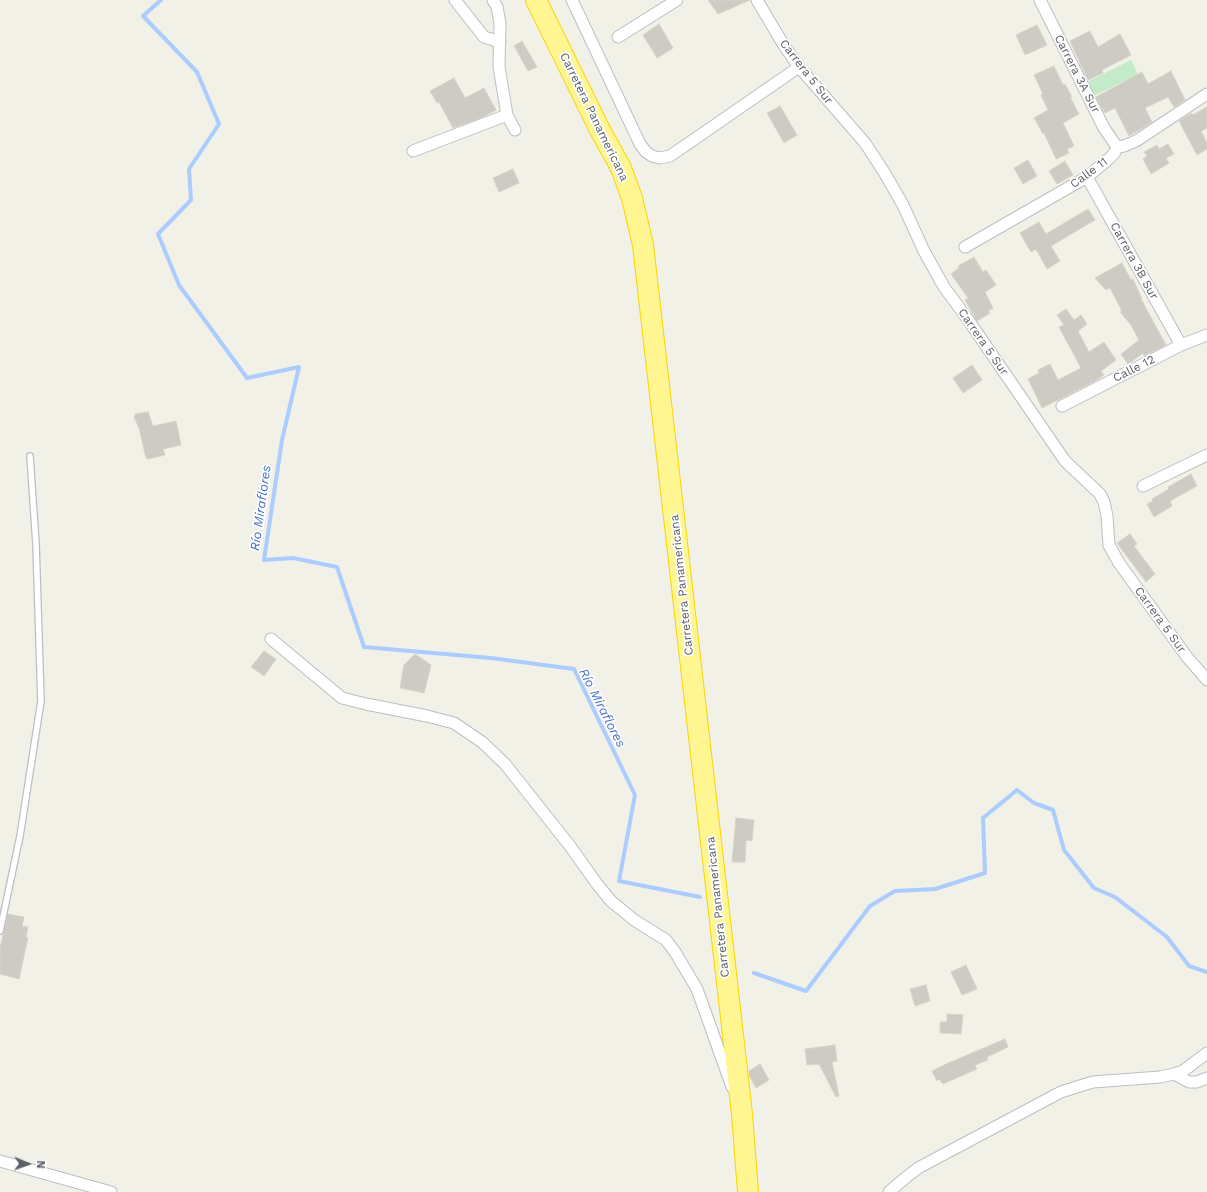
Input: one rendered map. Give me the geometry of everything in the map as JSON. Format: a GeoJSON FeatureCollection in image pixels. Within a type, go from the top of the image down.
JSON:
{"type":"FeatureCollection","features":[{"type":"Feature","properties":{"kind":"highway","name":"Carretera Panamericana"},"geometry":{"type":"LineString","coordinates":[[536,0],[600,130],[621,168],[632,198],[643,245],[742,1114],[748,1192]]}},
{"type":"Feature","properties":{"kind":"street"},"geometry":{"type":"LineString","coordinates":[[456,0],[484,37],[500,42]]}},
{"type":"Feature","properties":{"kind":"street"},"geometry":{"type":"LineString","coordinates":[[493,0],[497,7],[500,23],[499,67],[507,115],[515,130]]}},
{"type":"Feature","properties":{"kind":"street"},"geometry":{"type":"LineString","coordinates":[[572,0],[640,144],[646,152],[652,156],[660,158],[670,156],[799,67]]}},
{"type":"Feature","properties":{"kind":"street"},"geometry":{"type":"LineString","coordinates":[[618,37],[677,0]]}},
{"type":"Feature","properties":{"kind":"street","name":"Carrera 5 Sur"},"geometry":{"type":"LineString","coordinates":[[757,0],[783,44],[799,67],[865,143],[884,172],[903,205],[924,251],[944,287],[1065,461],[1100,494],[1104,502],[1107,516],[1109,545],[1118,563],[1187,657],[1207,680]]}},
{"type":"Feature","properties":{"kind":"street","name":"Carrera 3A Sur"},"geometry":{"type":"LineString","coordinates":[[1040,0],[1104,128],[1117,147]]}},
{"type":"Feature","properties":{"kind":"street","name":"Calle 11"},"geometry":{"type":"LineString","coordinates":[[965,247],[1087,177],[1111,157],[1117,147],[1136,141],[1207,94]]}},
{"type":"Feature","properties":{"kind":"street"},"geometry":{"type":"LineString","coordinates":[[413,151],[507,115]]}},
{"type":"Feature","properties":{"kind":"street","name":"Carrera 3B Sur"},"geometry":{"type":"LineString","coordinates":[[1087,177],[1181,345]]}},
{"type":"Feature","properties":{"kind":"street","name":"Calle 12"},"geometry":{"type":"LineString","coordinates":[[1062,406],[1181,345],[1207,335]]}},
{"type":"Feature","properties":{"kind":"street"},"geometry":{"type":"LineString","coordinates":[[1143,486],[1207,455]]}},
{"type":"Feature","properties":{"kind":"street"},"geometry":{"type":"LineString","coordinates":[[271,639],[342,698],[427,716],[454,724],[482,742],[505,764],[570,846],[597,884],[612,901],[634,920],[666,940],[675,952],[697,989],[742,1114]]}},
{"type":"Feature","properties":{"kind":"street"},"geometry":{"type":"LineString","coordinates":[[890,1192],[918,1168],[1067,1090],[1093,1082],[1160,1077],[1174,1074],[1207,1053]]}},
{"type":"Feature","properties":{"kind":"street"},"geometry":{"type":"LineString","coordinates":[[1174,1074],[1189,1082],[1197,1082],[1207,1078]]}},
{"type":"Feature","properties":{"kind":"street"},"geometry":{"type":"LineString","coordinates":[[0,1161],[111,1192]]}},
{"type":"Feature","properties":{"kind":"lane"},"geometry":{"type":"LineString","coordinates":[[0,931],[20,836],[41,700],[36,544],[30,456]]}},
{"type":"Feature","properties":{"kind":"green space"},"geometry":{"type":"Polygon","coordinates":[[[1131,60],[1138,74],[1092,97],[1085,83],[1131,60]]]}},
{"type":"Feature","properties":{"kind":"building"},"geometry":{"type":"Polygon","coordinates":[[[708,0],[750,0],[718,14],[708,0]]]}},
{"type":"Feature","properties":{"kind":"building"},"geometry":{"type":"Polygon","coordinates":[[[659,24],[673,48],[657,58],[643,35],[659,24]]]}},
{"type":"Feature","properties":{"kind":"building"},"geometry":{"type":"Polygon","coordinates":[[[1037,25],[1047,45],[1025,55],[1016,35],[1037,25]]]}},
{"type":"Feature","properties":{"kind":"building"},"geometry":{"type":"Polygon","coordinates":[[[1090,31],[1098,47],[1120,34],[1131,55],[1102,70],[1103,73],[1088,80],[1070,41],[1090,31]]]}},
{"type":"Feature","properties":{"kind":"building"},"geometry":{"type":"Polygon","coordinates":[[[522,41],[537,67],[528,71],[514,46],[522,41]]]}},
{"type":"Feature","properties":{"kind":"building"},"geometry":{"type":"Polygon","coordinates":[[[1054,66],[1063,85],[1065,84],[1072,97],[1070,97],[1079,114],[1063,123],[1074,146],[1067,149],[1069,153],[1056,159],[1044,133],[1043,134],[1034,118],[1048,110],[1041,95],[1043,94],[1034,75],[1054,66]]]}},
{"type":"Feature","properties":{"kind":"building"},"geometry":{"type":"Polygon","coordinates":[[[1171,71],[1185,100],[1174,107],[1168,97],[1145,108],[1152,122],[1129,136],[1115,108],[1105,113],[1096,97],[1142,72],[1148,84],[1171,71]]]}},
{"type":"Feature","properties":{"kind":"building"},"geometry":{"type":"Polygon","coordinates":[[[454,78],[465,98],[484,88],[496,110],[483,117],[453,128],[439,102],[437,103],[430,91],[454,78]]]}},
{"type":"Feature","properties":{"kind":"building"},"geometry":{"type":"Polygon","coordinates":[[[780,106],[797,135],[784,143],[767,113],[780,106]]]}},
{"type":"Feature","properties":{"kind":"building"},"geometry":{"type":"Polygon","coordinates":[[[1207,107],[1207,128],[1201,131],[1207,143],[1207,149],[1197,155],[1179,121],[1192,113],[1193,115],[1207,107]]]}},
{"type":"Feature","properties":{"kind":"building"},"geometry":{"type":"Polygon","coordinates":[[[1168,144],[1174,154],[1166,158],[1169,163],[1151,174],[1143,159],[1147,156],[1144,152],[1157,145],[1159,149],[1168,144]]]}},
{"type":"Feature","properties":{"kind":"building"},"geometry":{"type":"Polygon","coordinates":[[[1028,160],[1037,176],[1023,184],[1014,168],[1028,160]]]}},
{"type":"Feature","properties":{"kind":"building"},"geometry":{"type":"Polygon","coordinates":[[[1065,161],[1073,175],[1057,184],[1049,171],[1065,161]]]}},
{"type":"Feature","properties":{"kind":"building"},"geometry":{"type":"Polygon","coordinates":[[[513,169],[519,183],[499,192],[493,178],[513,169]]]}},
{"type":"Feature","properties":{"kind":"building"},"geometry":{"type":"Polygon","coordinates":[[[1088,209],[1095,220],[1051,246],[1060,261],[1047,269],[1036,249],[1031,252],[1020,233],[1039,222],[1046,234],[1088,209]]]}},
{"type":"Feature","properties":{"kind":"building"},"geometry":{"type":"Polygon","coordinates":[[[974,257],[983,272],[986,270],[996,285],[985,292],[993,308],[988,311],[990,313],[977,321],[965,300],[968,298],[951,274],[959,268],[958,266],[974,257]]]}},
{"type":"Feature","properties":{"kind":"building"},"geometry":{"type":"Polygon","coordinates":[[[1122,263],[1131,280],[1133,279],[1141,299],[1166,345],[1144,356],[1143,353],[1128,364],[1121,354],[1139,340],[1131,325],[1120,312],[1122,311],[1110,288],[1106,290],[1095,278],[1122,263]]]}},
{"type":"Feature","properties":{"kind":"building"},"geometry":{"type":"Polygon","coordinates":[[[1066,309],[1074,320],[1081,315],[1087,324],[1078,331],[1089,352],[1104,342],[1116,360],[1101,371],[1104,375],[1097,380],[1042,408],[1028,379],[1039,373],[1038,370],[1050,364],[1058,380],[1081,368],[1059,327],[1064,325],[1057,315],[1066,309]]]}},
{"type":"Feature","properties":{"kind":"building"},"geometry":{"type":"Polygon","coordinates":[[[972,365],[982,380],[963,393],[953,378],[972,365]]]}},
{"type":"Feature","properties":{"kind":"building"},"geometry":{"type":"Polygon","coordinates":[[[148,412],[153,426],[176,421],[181,445],[163,449],[165,455],[148,459],[146,458],[139,428],[134,417],[135,414],[148,412]]]}},
{"type":"Feature","properties":{"kind":"building"},"geometry":{"type":"Polygon","coordinates":[[[1191,474],[1197,486],[1170,501],[1172,506],[1154,517],[1147,504],[1153,501],[1152,499],[1169,489],[1168,487],[1191,474]]]}},
{"type":"Feature","properties":{"kind":"building"},"geometry":{"type":"Polygon","coordinates":[[[1130,534],[1137,544],[1134,546],[1155,574],[1146,582],[1117,543],[1130,534]]]}},
{"type":"Feature","properties":{"kind":"building"},"geometry":{"type":"Polygon","coordinates":[[[264,651],[276,659],[264,676],[251,667],[264,651]]]}},
{"type":"Feature","properties":{"kind":"building"},"geometry":{"type":"Polygon","coordinates":[[[415,654],[431,665],[424,693],[400,688],[404,665],[415,654]]]}},
{"type":"Feature","properties":{"kind":"building"},"geometry":{"type":"Polygon","coordinates":[[[736,818],[754,820],[752,841],[746,840],[745,862],[732,862],[736,818]]]}},
{"type":"Feature","properties":{"kind":"building"},"geometry":{"type":"Polygon","coordinates":[[[8,914],[24,917],[22,926],[28,927],[26,937],[28,938],[19,979],[0,974],[0,948],[8,914]]]}},
{"type":"Feature","properties":{"kind":"building"},"geometry":{"type":"Polygon","coordinates":[[[966,965],[977,989],[962,995],[951,972],[966,965]]]}},
{"type":"Feature","properties":{"kind":"building"},"geometry":{"type":"Polygon","coordinates":[[[926,985],[930,1001],[915,1006],[910,989],[926,985]]]}},
{"type":"Feature","properties":{"kind":"building"},"geometry":{"type":"Polygon","coordinates":[[[947,1014],[963,1015],[961,1034],[940,1033],[940,1022],[947,1022],[947,1014]]]}},
{"type":"Feature","properties":{"kind":"building"},"geometry":{"type":"Polygon","coordinates":[[[1005,1039],[1008,1047],[987,1057],[988,1060],[975,1065],[977,1069],[943,1084],[939,1079],[937,1081],[932,1071],[1005,1039]]]}},
{"type":"Feature","properties":{"kind":"building"},"geometry":{"type":"Polygon","coordinates":[[[835,1045],[837,1061],[832,1062],[839,1096],[836,1097],[819,1064],[807,1065],[805,1049],[835,1045]]]}},
{"type":"Feature","properties":{"kind":"building"},"geometry":{"type":"Polygon","coordinates":[[[760,1064],[769,1080],[756,1088],[749,1075],[749,1071],[760,1064]]]}},
{"type":"Feature","properties":{"kind":"waterway","name":"Río Miraflores"},"geometry":{"type":"LineString","coordinates":[[161,0],[143,16],[197,72],[219,124],[189,169],[191,200],[158,234],[179,285],[247,378],[299,367],[282,440],[264,560],[293,558],[337,567],[364,647],[491,658],[574,669],[635,795],[619,881],[700,897]]}},
{"type":"Feature","properties":{"kind":"waterway"},"geometry":{"type":"LineString","coordinates":[[754,973],[806,991],[870,906],[895,891],[935,889],[985,873],[983,818],[1017,790],[1034,803],[1053,810],[1064,850],[1094,888],[1115,897],[1167,937],[1189,966],[1207,972]]}}]}
